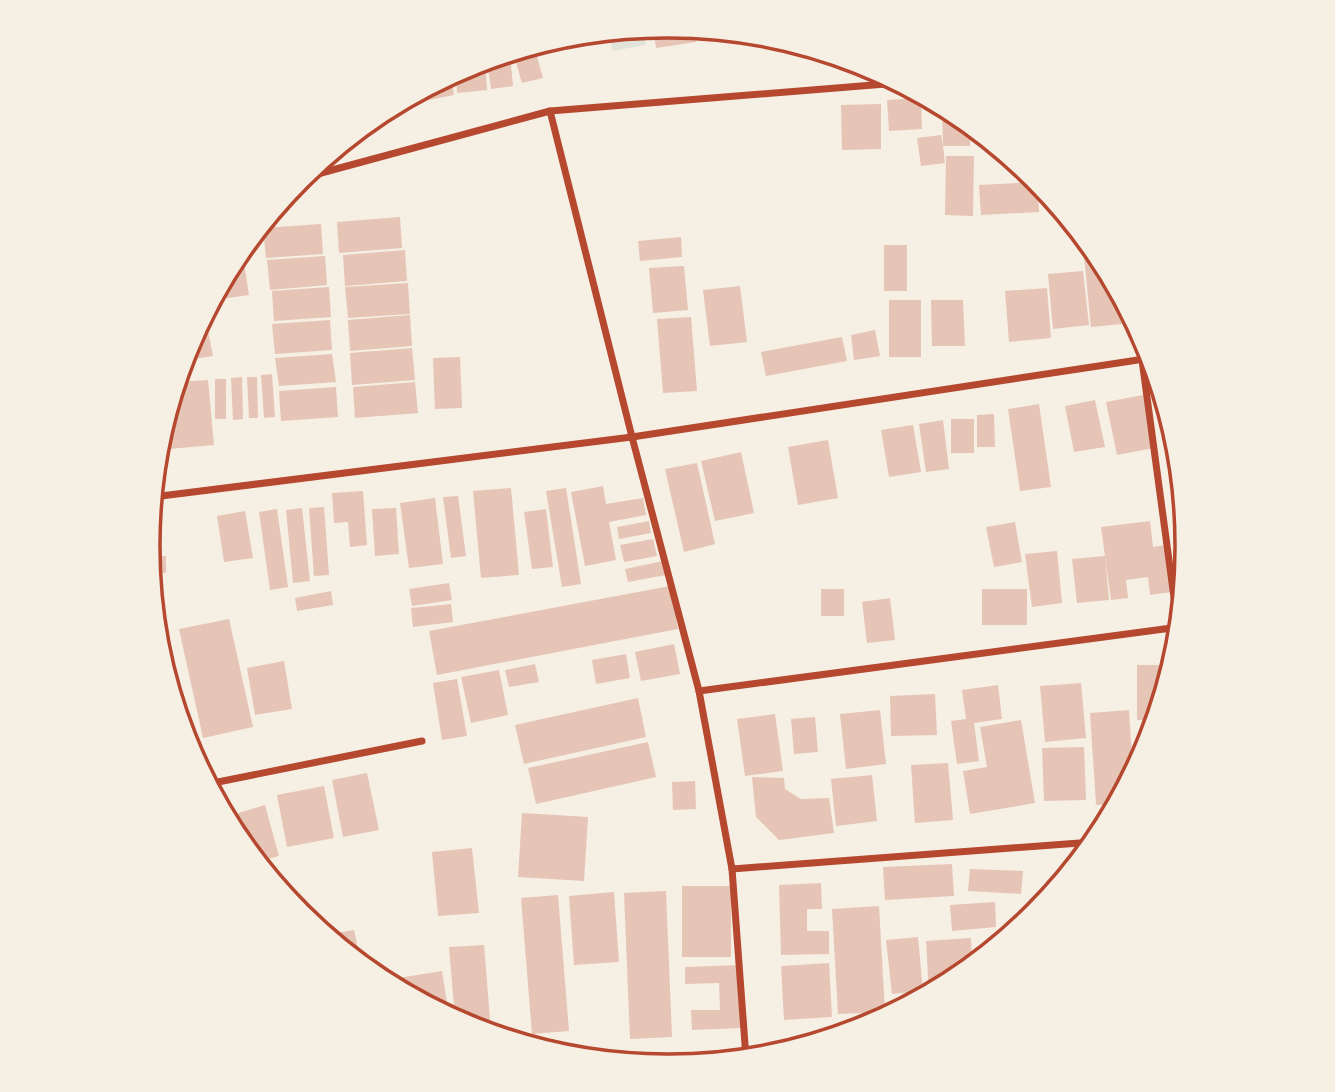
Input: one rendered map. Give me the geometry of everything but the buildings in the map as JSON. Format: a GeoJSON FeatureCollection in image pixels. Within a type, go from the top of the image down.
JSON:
{"type":"FeatureCollection","features":[{"type":"Feature","properties":{"kind":"street"},"geometry":{"type":"LineString","coordinates":[[327,171],[550,111],[878,85]]}},
{"type":"Feature","properties":{"kind":"street"},"geometry":{"type":"LineString","coordinates":[[550,111],[699,691],[732,869],[745,1047]]}},
{"type":"Feature","properties":{"kind":"street"},"geometry":{"type":"LineString","coordinates":[[163,496],[632,437],[1139,360]]}},
{"type":"Feature","properties":{"kind":"street"},"geometry":{"type":"LineString","coordinates":[[1144,372],[1173,586]]}},
{"type":"Feature","properties":{"kind":"street"},"geometry":{"type":"LineString","coordinates":[[699,691],[1168,628]]}},
{"type":"Feature","properties":{"kind":"street"},"geometry":{"type":"LineString","coordinates":[[218,782],[422,741]]}},
{"type":"Feature","properties":{"kind":"street"},"geometry":{"type":"LineString","coordinates":[[732,869],[1078,843]]}},
{"type":"Feature","properties":{"kind":"shaded area"},"geometry":{"type":"Polygon","coordinates":[[[645,39],[646,45],[612,51],[611,42],[645,39]]]}}]}
